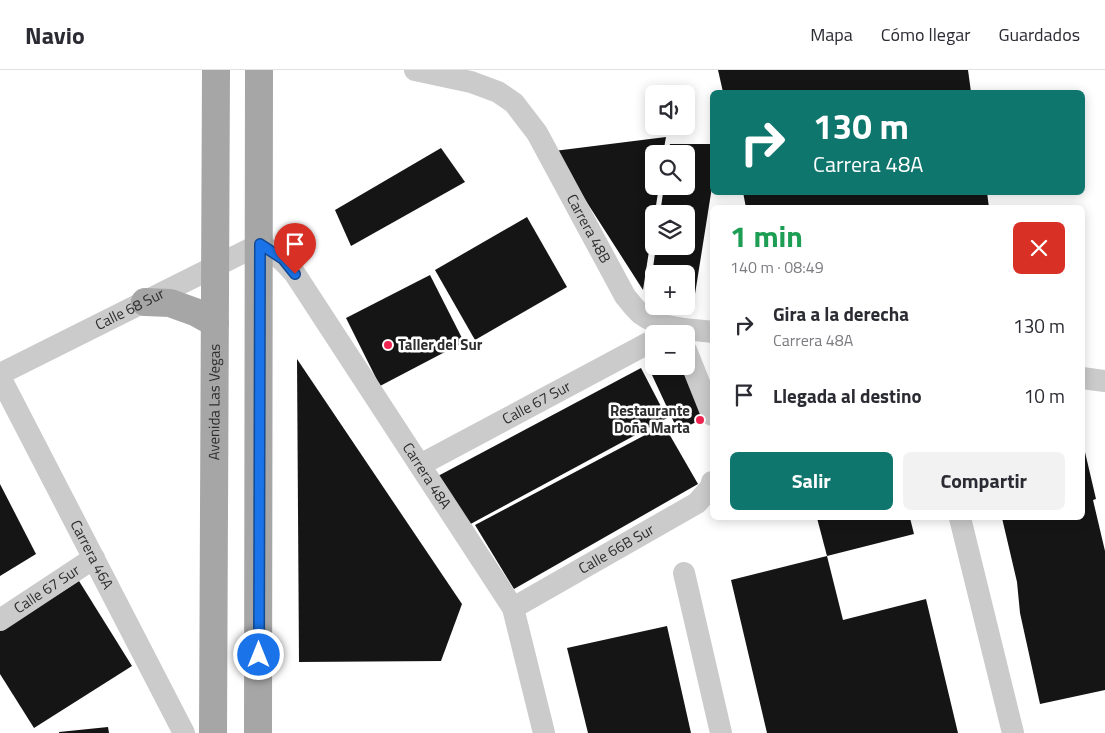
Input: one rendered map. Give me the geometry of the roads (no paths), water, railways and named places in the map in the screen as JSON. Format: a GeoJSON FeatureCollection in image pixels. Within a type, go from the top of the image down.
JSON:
{"type":"FeatureCollection","features":[{"type":"Feature","properties":{"kind":"main road","name":"Avenida Las Vegas"},"geometry":{"type":"LineString","coordinates":[[213,733],[216,70]]}},
{"type":"Feature","properties":{"kind":"main road"},"geometry":{"type":"LineString","coordinates":[[258,733],[259,70]]}},
{"type":"Feature","properties":{"kind":"main road"},"geometry":{"type":"LineString","coordinates":[[145,302],[170,303],[195,312],[215,323]]}},
{"type":"Feature","properties":{"kind":"street","name":"Carrera 48B"},"geometry":{"type":"LineString","coordinates":[[416,70],[471,82],[498,92],[514,103],[537,133],[614,279],[625,296],[641,313],[661,325]]}},
{"type":"Feature","properties":{"kind":"street","name":"Calle 68 Sur"},"geometry":{"type":"LineString","coordinates":[[0,375],[260,244]]}},
{"type":"Feature","properties":{"kind":"street","name":"Carrera 48A"},"geometry":{"type":"LineString","coordinates":[[260,244],[283,259],[295,274],[513,608],[544,733]]}},
{"type":"Feature","properties":{"kind":"street"},"geometry":{"type":"LineString","coordinates":[[695,332],[710,332]]}},
{"type":"Feature","properties":{"kind":"street","name":"Calle 67 Sur"},"geometry":{"type":"LineString","coordinates":[[420,465],[645,345]]}},
{"type":"Feature","properties":{"kind":"street"},"geometry":{"type":"LineString","coordinates":[[695,372],[710,410]]}},
{"type":"Feature","properties":{"kind":"street","name":"Carrera 46A"},"geometry":{"type":"LineString","coordinates":[[0,375],[184,733]]}},
{"type":"Feature","properties":{"kind":"street"},"geometry":{"type":"LineString","coordinates":[[1085,378],[1105,381]]}},
{"type":"Feature","properties":{"kind":"street","name":"Calle 66B Sur"},"geometry":{"type":"LineString","coordinates":[[513,608],[697,502],[710,488]]}},
{"type":"Feature","properties":{"kind":"street"},"geometry":{"type":"LineString","coordinates":[[960,520],[1013,733]]}},
{"type":"Feature","properties":{"kind":"street","name":"Calle 67 Sur"},"geometry":{"type":"LineString","coordinates":[[0,620],[94,558]]}},
{"type":"Feature","properties":{"kind":"street"},"geometry":{"type":"LineString","coordinates":[[684,573],[721,733]]}},
{"type":"Feature","properties":{"kind":"place","name":"Taller del Sur"},"geometry":{"type":"Point","coordinates":[388,345]}},
{"type":"Feature","properties":{"kind":"place","name":"Restaurante Doña Marta"},"geometry":{"type":"Point","coordinates":[700,420]}}]}
